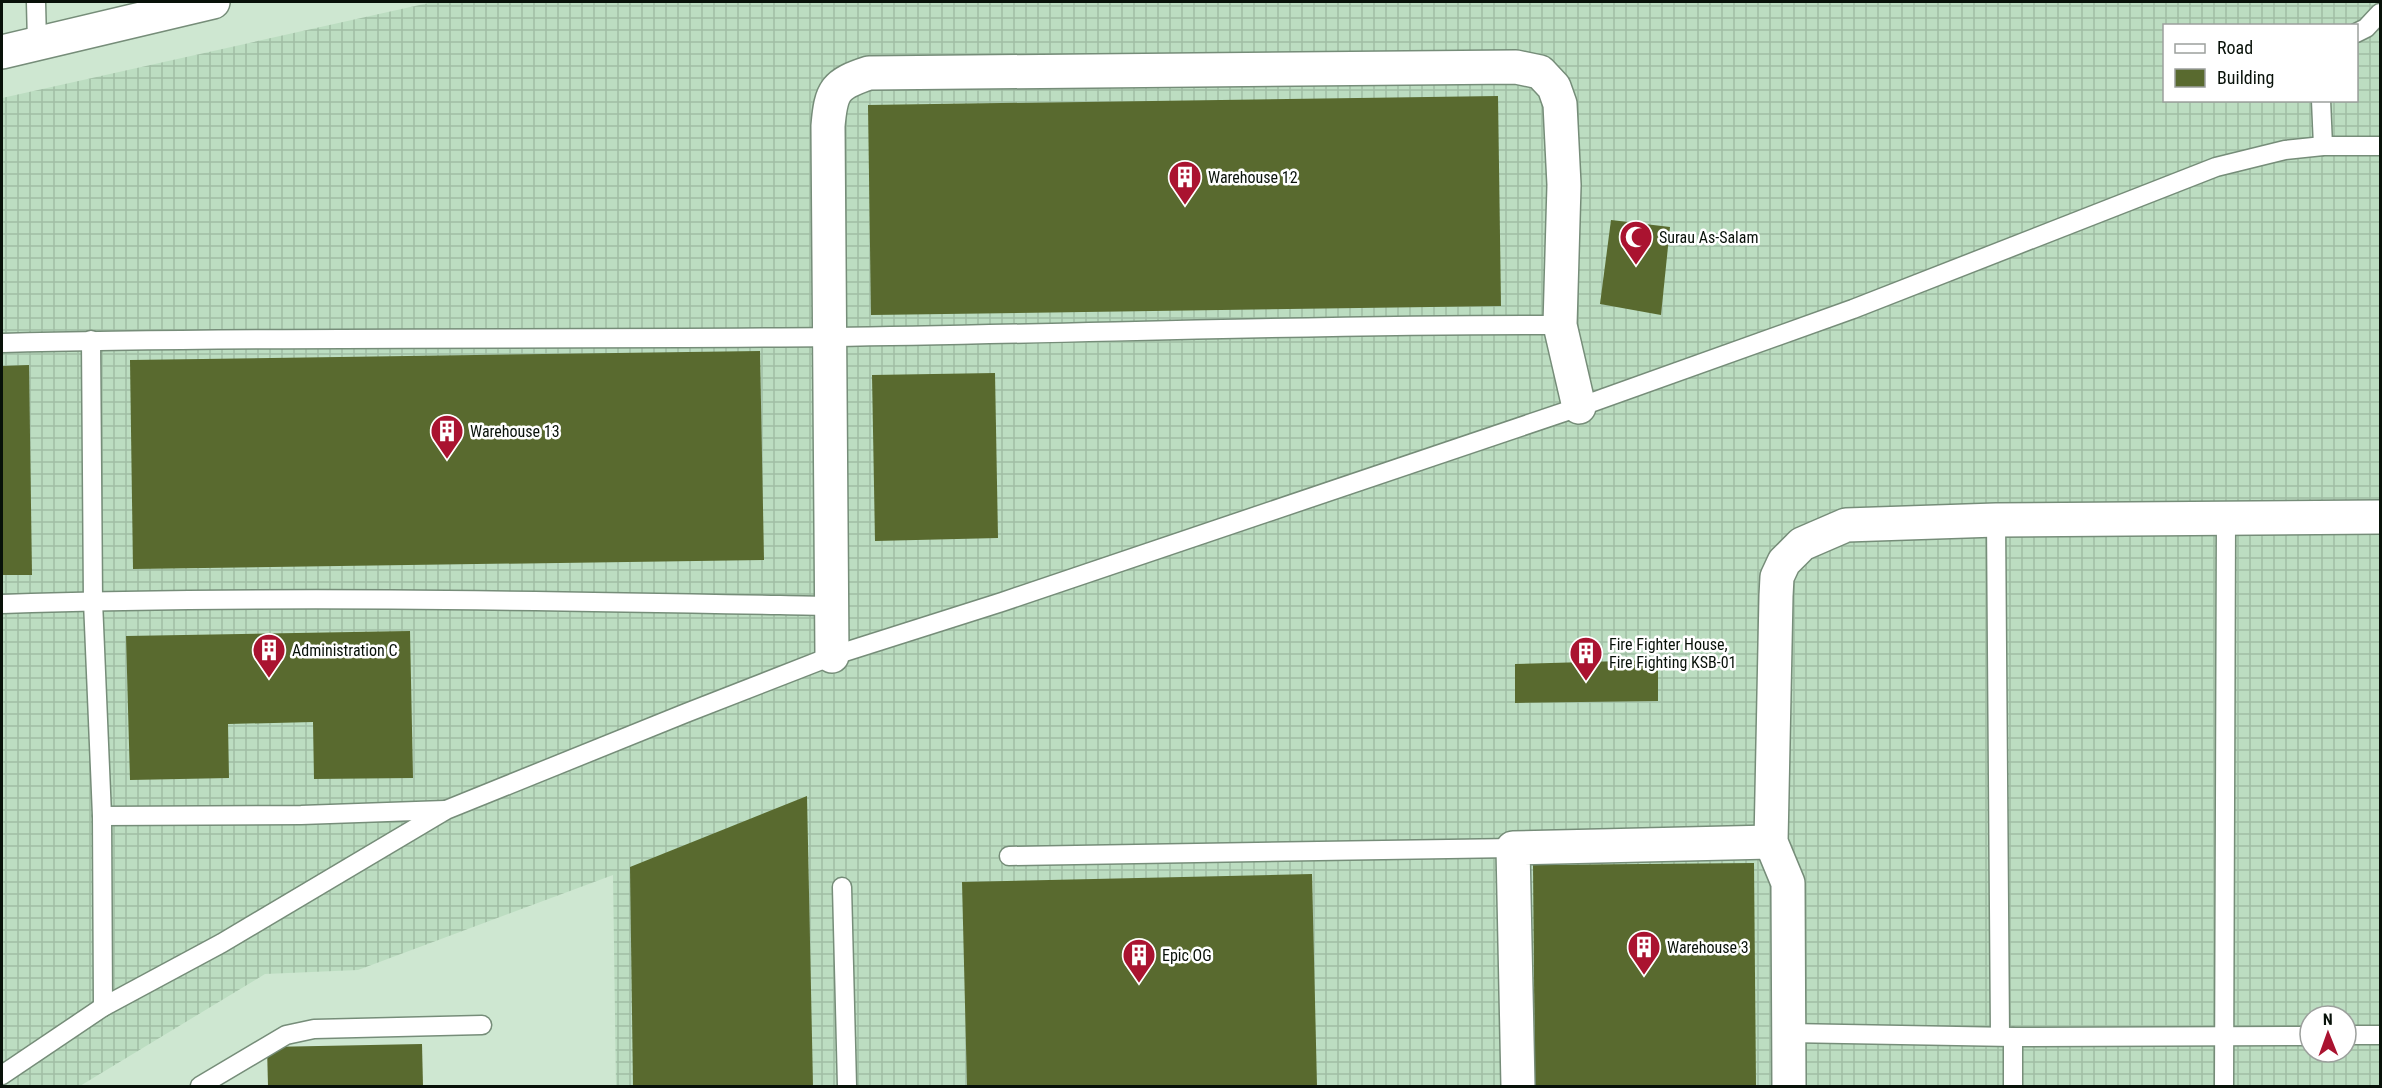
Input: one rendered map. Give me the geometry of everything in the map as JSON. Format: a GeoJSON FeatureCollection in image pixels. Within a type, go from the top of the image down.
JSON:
{"type":"FeatureCollection","features":[{"type":"Feature","properties":{"kind":"street"},"geometry":{"type":"LineString","coordinates":[[2,52],[213,2]]}},
{"type":"Feature","properties":{"kind":"street"},"geometry":{"type":"LineString","coordinates":[[832,656],[830,101],[843,81],[869,73],[1516,67],[1540,72],[1554,87],[1560,104],[1563,135],[1560,325],[1579,407]]}},
{"type":"Feature","properties":{"kind":"street"},"geometry":{"type":"LineString","coordinates":[[1789,1086],[1788,883],[1771,842],[1776,596],[1777,578],[1784,562],[1802,544],[1846,525],[1996,520],[2380,518]]}},
{"type":"Feature","properties":{"kind":"street"},"geometry":{"type":"LineString","coordinates":[[1518,1086],[1514,848],[1771,842]]}},
{"type":"Feature","properties":{"kind":"lane"},"geometry":{"type":"LineString","coordinates":[[36,2],[37,43]]}},
{"type":"Feature","properties":{"kind":"lane"},"geometry":{"type":"LineString","coordinates":[[2358,32],[2366,28],[2380,13]]}},
{"type":"Feature","properties":{"kind":"lane"},"geometry":{"type":"LineString","coordinates":[[2322,102],[2323,146]]}},
{"type":"Feature","properties":{"kind":"lane"},"geometry":{"type":"LineString","coordinates":[[2,1075],[103,1007],[222,943],[446,810],[832,656],[1002,602],[1579,407],[1854,309],[2216,166],[2284,150],[2323,146],[2380,146]]}},
{"type":"Feature","properties":{"kind":"lane"},"geometry":{"type":"LineString","coordinates":[[2,343],[91,340],[830,337],[1395,324],[1560,325]]}},
{"type":"Feature","properties":{"kind":"lane"},"geometry":{"type":"LineString","coordinates":[[91,340],[93,601],[102,816],[103,1007]]}},
{"type":"Feature","properties":{"kind":"lane"},"geometry":{"type":"LineString","coordinates":[[2224,1086],[2226,519]]}},
{"type":"Feature","properties":{"kind":"lane"},"geometry":{"type":"LineString","coordinates":[[1996,520],[2007,1036],[2013,1086]]}},
{"type":"Feature","properties":{"kind":"lane"},"geometry":{"type":"LineString","coordinates":[[2,604],[93,601],[521,600],[831,606]]}},
{"type":"Feature","properties":{"kind":"lane"},"geometry":{"type":"LineString","coordinates":[[102,816],[301,815],[446,810]]}},
{"type":"Feature","properties":{"kind":"lane"},"geometry":{"type":"LineString","coordinates":[[1009,856],[1514,848]]}},
{"type":"Feature","properties":{"kind":"lane"},"geometry":{"type":"LineString","coordinates":[[842,887],[847,1086]]}},
{"type":"Feature","properties":{"kind":"lane"},"geometry":{"type":"LineString","coordinates":[[200,1086],[286,1035],[295,1033],[314,1029],[482,1025]]}},
{"type":"Feature","properties":{"kind":"lane"},"geometry":{"type":"LineString","coordinates":[[1788,1033],[2298,1036]]}},
{"type":"Feature","properties":{"kind":"lane"},"geometry":{"type":"LineString","coordinates":[[2358,1035],[2380,1035]]}},
{"type":"Feature","properties":{"kind":"shaded area"},"geometry":{"type":"Polygon","coordinates":[[[433,2],[2380,2],[2380,1086],[616,1086],[613,875],[358,970],[265,974],[80,1086],[2,1086],[2,98],[433,2]]]}},
{"type":"Feature","properties":{"kind":"building","name":"Warehouse 12"},"geometry":{"type":"Polygon","coordinates":[[[1498,96],[1501,306],[871,315],[868,105],[1498,96]]]}},
{"type":"Feature","properties":{"kind":"building","name":"Surau As-Salam"},"geometry":{"type":"Polygon","coordinates":[[[1611,220],[1670,227],[1661,315],[1600,304],[1611,220]]]}},
{"type":"Feature","properties":{"kind":"building","name":"Warehouse 13"},"geometry":{"type":"Polygon","coordinates":[[[760,351],[764,560],[133,569],[130,360],[760,351]]]}},
{"type":"Feature","properties":{"kind":"building"},"geometry":{"type":"Polygon","coordinates":[[[29,365],[32,575],[2,575],[2,366],[29,365]]]}},
{"type":"Feature","properties":{"kind":"building"},"geometry":{"type":"Polygon","coordinates":[[[995,373],[998,538],[875,541],[872,375],[995,373]]]}},
{"type":"Feature","properties":{"kind":"building","name":"Administration C"},"geometry":{"type":"Polygon","coordinates":[[[410,631],[413,778],[314,779],[313,722],[228,724],[229,778],[130,780],[126,636],[410,631]]]}},
{"type":"Feature","properties":{"kind":"building","name":"Fire Fighter House, Fire Fighting KSB-01"},"geometry":{"type":"Polygon","coordinates":[[[1658,660],[1658,701],[1515,703],[1515,664],[1658,660]]]}},
{"type":"Feature","properties":{"kind":"building"},"geometry":{"type":"Polygon","coordinates":[[[807,796],[813,1086],[633,1086],[630,867],[807,796]]]}},
{"type":"Feature","properties":{"kind":"building","name":"Warehouse 3"},"geometry":{"type":"Polygon","coordinates":[[[1754,863],[1756,1086],[1535,1086],[1533,865],[1754,863]]]}},
{"type":"Feature","properties":{"kind":"building","name":"Epic OG"},"geometry":{"type":"Polygon","coordinates":[[[1312,874],[1317,1086],[967,1086],[962,882],[1312,874]]]}},
{"type":"Feature","properties":{"kind":"building"},"geometry":{"type":"Polygon","coordinates":[[[422,1044],[423,1086],[268,1086],[267,1047],[422,1044]]]}},
{"type":"Feature","properties":{"kind":"place","name":"Warehouse 12"},"geometry":{"type":"Point","coordinates":[1185,206]}},
{"type":"Feature","properties":{"kind":"place","name":"Surau As-Salam"},"geometry":{"type":"Point","coordinates":[1636,266]}},
{"type":"Feature","properties":{"kind":"place","name":"Warehouse 13"},"geometry":{"type":"Point","coordinates":[447,460]}},
{"type":"Feature","properties":{"kind":"place","name":"Administration C"},"geometry":{"type":"Point","coordinates":[269,679]}},
{"type":"Feature","properties":{"kind":"place","name":"Fire Fighter House, Fire Fighting KSB-01"},"geometry":{"type":"Point","coordinates":[1586,682]}},
{"type":"Feature","properties":{"kind":"place","name":"Warehouse 3"},"geometry":{"type":"Point","coordinates":[1644,976]}},
{"type":"Feature","properties":{"kind":"place","name":"Epic OG"},"geometry":{"type":"Point","coordinates":[1139,984]}}]}
